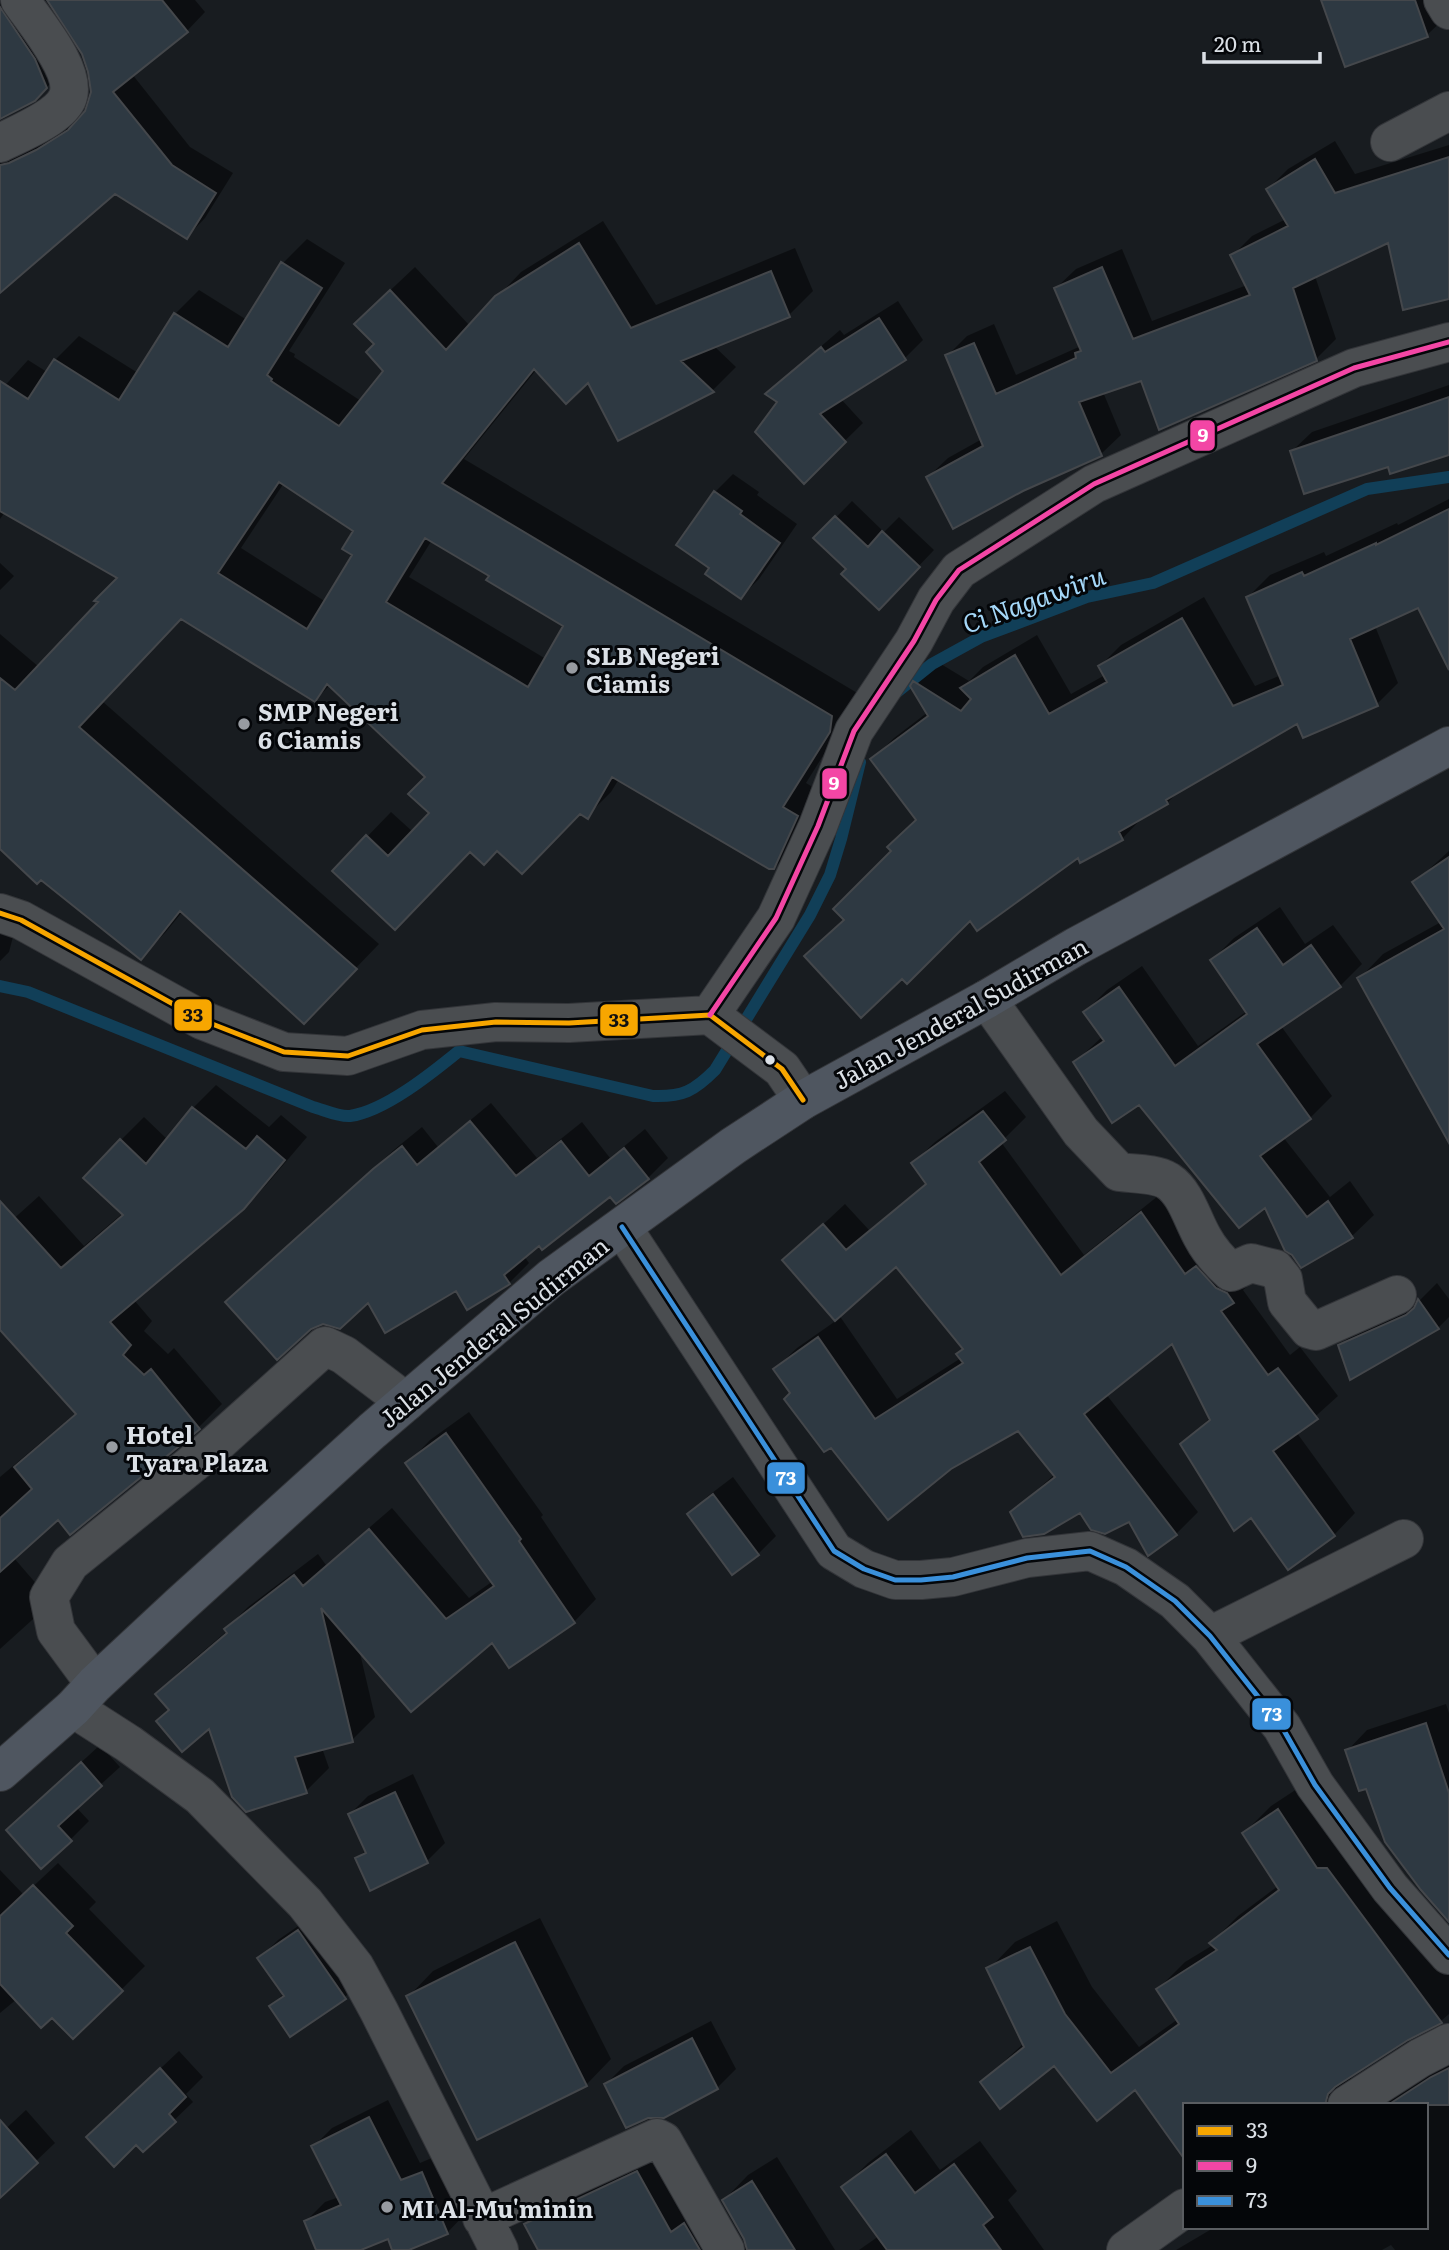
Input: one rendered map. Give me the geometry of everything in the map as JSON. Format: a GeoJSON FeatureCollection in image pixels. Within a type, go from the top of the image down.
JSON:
{"type":"FeatureCollection","features":[{"type":"Feature","properties":{"kind":"highway","name":"Jalan Jenderal Sudirman"},"geometry":{"type":"LineString","coordinates":[[5,1763],[84,1696],[181,1604],[407,1402],[551,1278],[733,1146],[803,1100],[987,999],[1075,947],[1449,746]]}},
{"type":"Feature","properties":{"kind":"street"},"geometry":{"type":"LineString","coordinates":[[0,143],[46,119],[66,101],[70,87],[66,69],[20,0]]}},
{"type":"Feature","properties":{"kind":"street"},"geometry":{"type":"LineString","coordinates":[[1443,0],[1449,10]]}},
{"type":"Feature","properties":{"kind":"street"},"geometry":{"type":"LineString","coordinates":[[1390,142],[1449,111]]}},
{"type":"Feature","properties":{"kind":"street"},"geometry":{"type":"LineString","coordinates":[[722,1024],[776,918],[818,826],[854,731],[914,641],[936,600],[960,570],[1094,484],[1354,368],[1449,342]]}},
{"type":"Feature","properties":{"kind":"street"},"geometry":{"type":"LineString","coordinates":[[0,913],[20,920],[202,1020],[284,1052],[348,1056],[422,1030],[496,1022],[722,1024],[782,1069],[803,1100]]}},
{"type":"Feature","properties":{"kind":"street"},"geometry":{"type":"LineString","coordinates":[[987,999],[1081,1132],[1119,1172],[1145,1174],[1167,1180],[1181,1194],[1203,1239],[1231,1272],[1251,1263],[1275,1269],[1283,1279],[1287,1302],[1309,1329],[1316,1331],[1397,1295]]}},
{"type":"Feature","properties":{"kind":"street"},"geometry":{"type":"LineString","coordinates":[[622,1227],[834,1551],[864,1569],[895,1580],[953,1577],[1027,1558],[1090,1551],[1126,1567],[1175,1601],[1210,1636],[1282,1727],[1315,1785],[1390,1888],[1449,1955]]}},
{"type":"Feature","properties":{"kind":"street"},"geometry":{"type":"LineString","coordinates":[[407,1402],[344,1355],[325,1346],[207,1452],[69,1563],[49,1597],[56,1631],[84,1696],[129,1744],[200,1796],[305,1903],[361,1978],[491,2234],[657,2138],[663,2141],[725,2250]]}},
{"type":"Feature","properties":{"kind":"street"},"geometry":{"type":"LineString","coordinates":[[1210,1636],[1404,1539]]}},
{"type":"Feature","properties":{"kind":"street"},"geometry":{"type":"LineString","coordinates":[[1350,2103],[1420,2058],[1449,2043]]}},
{"type":"Feature","properties":{"kind":"street"},"geometry":{"type":"LineString","coordinates":[[1126,2250],[1183,2209]]}},
{"type":"Feature","properties":{"kind":"building"},"geometry":{"type":"Polygon","coordinates":[[[47,0],[162,0],[188,32],[113,92],[172,165],[216,193],[187,239],[115,194],[0,293],[0,165],[36,150],[68,130],[85,111],[91,92],[82,54],[47,0]]]}},
{"type":"Feature","properties":{"kind":"building"},"geometry":{"type":"Polygon","coordinates":[[[1321,0],[1415,0],[1428,37],[1345,67],[1321,0]]]}},
{"type":"Feature","properties":{"kind":"building"},"geometry":{"type":"Polygon","coordinates":[[[0,7],[35,59],[47,88],[35,101],[0,119],[0,7]]]}},
{"type":"Feature","properties":{"kind":"building"},"geometry":{"type":"Polygon","coordinates":[[[1449,157],[1449,299],[1403,310],[1388,243],[1293,288],[1317,361],[1159,430],[1141,381],[1079,402],[1102,456],[1023,491],[953,529],[926,477],[983,446],[945,355],[974,343],[996,394],[1076,358],[1075,353],[1081,351],[1054,288],[1102,267],[1133,339],[1250,295],[1230,255],[1288,226],[1266,189],[1315,159],[1335,193],[1449,157]]]}},
{"type":"Feature","properties":{"kind":"building"},"geometry":{"type":"Polygon","coordinates":[[[579,243],[631,328],[771,271],[790,317],[681,361],[714,392],[618,441],[588,383],[566,404],[534,369],[442,483],[832,716],[830,732],[783,807],[798,816],[774,869],[769,869],[612,777],[588,819],[580,814],[522,874],[497,851],[484,865],[470,852],[395,930],[332,871],[366,835],[388,856],[429,813],[408,794],[425,777],[327,684],[315,702],[181,619],[79,727],[357,969],[304,1024],[180,911],[141,960],[41,880],[37,884],[0,849],[0,678],[15,690],[98,602],[94,601],[117,578],[0,511],[0,381],[28,399],[54,359],[119,400],[174,313],[228,347],[281,262],[322,288],[267,375],[271,381],[339,426],[383,371],[366,352],[374,344],[354,324],[390,290],[446,350],[495,296],[579,243]],[[279,482],[218,573],[307,629],[352,555],[342,549],[353,531],[279,482]],[[425,538],[386,602],[528,687],[563,626],[486,580],[489,576],[425,538]]]}},
{"type":"Feature","properties":{"kind":"building"},"geometry":{"type":"Polygon","coordinates":[[[879,318],[906,360],[820,414],[846,442],[804,484],[755,432],[777,402],[765,394],[821,347],[825,352],[879,318]]]}},
{"type":"Feature","properties":{"kind":"building"},"geometry":{"type":"Polygon","coordinates":[[[1449,397],[1449,455],[1390,474],[1388,467],[1304,494],[1290,451],[1449,397]]]}},
{"type":"Feature","properties":{"kind":"building"},"geometry":{"type":"Polygon","coordinates":[[[714,491],[780,543],[741,599],[705,574],[709,568],[676,545],[714,491]]]}},
{"type":"Feature","properties":{"kind":"building"},"geometry":{"type":"Polygon","coordinates":[[[1449,509],[1449,670],[1418,608],[1350,639],[1378,706],[1303,738],[1297,724],[1166,800],[1168,804],[1119,832],[1123,840],[1080,863],[1078,858],[977,931],[970,921],[907,984],[902,979],[861,1018],[804,956],[844,920],[833,909],[891,851],[887,847],[916,820],[870,759],[928,716],[910,686],[913,681],[961,711],[971,699],[960,688],[1015,655],[1049,714],[1107,682],[1098,666],[1182,618],[1233,706],[1283,685],[1246,597],[1302,572],[1304,576],[1376,545],[1449,509]]]}},
{"type":"Feature","properties":{"kind":"building"},"geometry":{"type":"Polygon","coordinates":[[[835,516],[868,547],[882,531],[920,567],[879,610],[841,574],[846,569],[813,538],[835,516]]]}},
{"type":"Feature","properties":{"kind":"building"},"geometry":{"type":"Polygon","coordinates":[[[1449,857],[1449,1143],[1357,978],[1444,929],[1412,882],[1449,857]]]}},
{"type":"Feature","properties":{"kind":"building"},"geometry":{"type":"Polygon","coordinates":[[[1257,928],[1283,965],[1311,945],[1341,987],[1257,1044],[1311,1119],[1260,1156],[1307,1217],[1328,1201],[1353,1238],[1301,1268],[1292,1255],[1285,1251],[1265,1208],[1239,1228],[1139,1105],[1112,1123],[1073,1062],[1104,1041],[1083,1012],[1119,987],[1175,1066],[1247,1014],[1210,960],[1257,928]]]}},
{"type":"Feature","properties":{"kind":"building"},"geometry":{"type":"Polygon","coordinates":[[[192,1107],[246,1149],[257,1136],[285,1160],[244,1209],[110,1322],[131,1345],[123,1355],[144,1375],[151,1369],[200,1429],[70,1535],[58,1520],[0,1572],[0,1518],[32,1489],[14,1467],[76,1414],[0,1330],[0,1201],[61,1268],[123,1215],[83,1178],[120,1139],[146,1164],[192,1107]]]}},
{"type":"Feature","properties":{"kind":"building"},"geometry":{"type":"Polygon","coordinates":[[[983,1111],[1006,1140],[979,1162],[1061,1275],[1141,1212],[1185,1274],[1196,1266],[1216,1288],[1227,1293],[1234,1303],[1221,1311],[1268,1375],[1278,1368],[1318,1419],[1273,1451],[1335,1536],[1288,1570],[1251,1518],[1234,1531],[1180,1444],[1210,1420],[1172,1344],[1084,1414],[1177,1535],[1148,1556],[1129,1522],[1105,1534],[1091,1530],[1080,1513],[1044,1534],[1023,1537],[1010,1512],[1055,1477],[1018,1431],[951,1469],[888,1520],[831,1448],[824,1452],[784,1399],[790,1393],[773,1369],[818,1337],[875,1419],[963,1363],[956,1354],[963,1349],[896,1267],[835,1321],[782,1260],[823,1224],[846,1250],[926,1184],[911,1163],[983,1111]]]}},
{"type":"Feature","properties":{"kind":"building"},"geometry":{"type":"Polygon","coordinates":[[[470,1121],[516,1176],[561,1141],[589,1176],[624,1148],[649,1179],[616,1204],[610,1197],[542,1250],[539,1246],[504,1275],[510,1284],[467,1310],[456,1291],[385,1333],[368,1303],[340,1329],[323,1324],[311,1329],[277,1360],[225,1302],[402,1146],[417,1165],[470,1121]]]}},
{"type":"Feature","properties":{"kind":"building"},"geometry":{"type":"Polygon","coordinates":[[[1418,1299],[1439,1329],[1350,1380],[1338,1345],[1406,1315],[1414,1308],[1418,1299]]]}},
{"type":"Feature","properties":{"kind":"building"},"geometry":{"type":"Polygon","coordinates":[[[446,1433],[521,1539],[519,1541],[575,1623],[509,1668],[492,1643],[411,1712],[321,1608],[353,1742],[295,1757],[307,1793],[246,1812],[232,1797],[209,1729],[182,1752],[156,1721],[169,1710],[155,1694],[227,1633],[224,1629],[294,1575],[303,1586],[369,1529],[446,1619],[494,1586],[405,1463],[446,1433]]]}},
{"type":"Feature","properties":{"kind":"building"},"geometry":{"type":"Polygon","coordinates":[[[713,1494],[759,1555],[732,1575],[687,1514],[713,1494]]]}},
{"type":"Feature","properties":{"kind":"building"},"geometry":{"type":"Polygon","coordinates":[[[1426,1723],[1449,1793],[1449,1922],[1385,1842],[1366,1789],[1359,1791],[1345,1750],[1426,1723]]]}},
{"type":"Feature","properties":{"kind":"building"},"geometry":{"type":"Polygon","coordinates":[[[81,1762],[102,1786],[58,1826],[72,1841],[41,1869],[6,1830],[81,1762]]]}},
{"type":"Feature","properties":{"kind":"building"},"geometry":{"type":"Polygon","coordinates":[[[395,1792],[428,1863],[370,1891],[355,1858],[366,1853],[348,1814],[395,1792]]]}},
{"type":"Feature","properties":{"kind":"building"},"geometry":{"type":"Polygon","coordinates":[[[1278,1809],[1317,1868],[1327,1868],[1442,2023],[1408,2040],[1335,2087],[1328,2094],[1326,2103],[1183,2103],[1183,2157],[1135,2090],[1097,2121],[1054,2066],[1000,2109],[980,2082],[1024,2047],[986,1968],[1030,1947],[1065,2014],[1111,2073],[1179,2024],[1156,1989],[1217,1950],[1209,1943],[1279,1890],[1242,1833],[1278,1809]]]}},
{"type":"Feature","properties":{"kind":"building"},"geometry":{"type":"Polygon","coordinates":[[[33,1885],[73,1926],[66,1933],[123,1991],[73,2039],[52,2018],[41,2028],[0,1984],[0,1916],[33,1885]]]}},
{"type":"Feature","properties":{"kind":"building"},"geometry":{"type":"Polygon","coordinates":[[[298,1930],[346,1999],[290,2037],[269,2006],[284,1996],[257,1958],[298,1930]]]}},
{"type":"Feature","properties":{"kind":"building"},"geometry":{"type":"Polygon","coordinates":[[[515,1942],[587,2086],[477,2140],[406,1996],[515,1942]]]}},
{"type":"Feature","properties":{"kind":"building"},"geometry":{"type":"Polygon","coordinates":[[[692,2038],[718,2089],[664,2118],[648,2118],[626,2128],[604,2084],[692,2038]]]}},
{"type":"Feature","properties":{"kind":"building"},"geometry":{"type":"Polygon","coordinates":[[[160,2068],[186,2097],[169,2114],[176,2122],[143,2152],[136,2145],[114,2167],[86,2137],[160,2068]]]}},
{"type":"Feature","properties":{"kind":"building"},"geometry":{"type":"Polygon","coordinates":[[[1449,2068],[1449,2105],[1391,2103],[1449,2068]]]}},
{"type":"Feature","properties":{"kind":"building","name":"MI Al-Mu'minin"},"geometry":{"type":"Polygon","coordinates":[[[369,2117],[401,2180],[422,2172],[448,2234],[409,2250],[392,2250],[388,2239],[361,2250],[316,2250],[304,2221],[341,2205],[311,2146],[369,2117]]]}},
{"type":"Feature","properties":{"kind":"building"},"geometry":{"type":"Polygon","coordinates":[[[0,2120],[38,2163],[0,2198],[0,2120]]]}},
{"type":"Feature","properties":{"kind":"building"},"geometry":{"type":"Polygon","coordinates":[[[886,2154],[915,2193],[954,2164],[993,2217],[983,2225],[1001,2250],[887,2250],[841,2187],[886,2154]]]}},
{"type":"Feature","properties":{"kind":"building"},"geometry":{"type":"Polygon","coordinates":[[[637,2171],[671,2232],[684,2223],[700,2250],[538,2250],[524,2224],[637,2171]]]}},
{"type":"Feature","properties":{"kind":"building"},"geometry":{"type":"Polygon","coordinates":[[[752,2181],[795,2250],[747,2250],[744,2239],[722,2200],[752,2181]]]}},
{"type":"Feature","properties":{"kind":"waterway","name":"Ci Nagawiru"},"geometry":{"type":"LineString","coordinates":[[897,692],[932,664],[981,637],[1087,597],[1153,583],[1367,489],[1449,477]]}},
{"type":"Feature","properties":{"kind":"waterway","name":"Ci Nagawiru"},"geometry":{"type":"LineString","coordinates":[[0,986],[28,992],[313,1107],[341,1115],[364,1113],[393,1099],[459,1051],[653,1096],[680,1094],[694,1088],[715,1070],[810,915],[830,875],[860,762]]}},
{"type":"Feature","properties":{"kind":"transit line","name":"9"},"geometry":{"type":"LineString","coordinates":[[710,1015],[776,918],[818,826],[854,731],[914,641],[936,600],[959,570],[1094,484],[1354,368],[1449,342]]}},
{"type":"Feature","properties":{"kind":"transit line","name":"33"},"geometry":{"type":"LineString","coordinates":[[0,913],[21,920],[202,1020],[284,1052],[348,1056],[422,1030],[496,1022],[569,1023],[710,1015],[782,1069],[803,1100]]}},
{"type":"Feature","properties":{"kind":"transit line","name":"73"},"geometry":{"type":"LineString","coordinates":[[622,1227],[834,1551],[864,1569],[895,1580],[953,1577],[1027,1558],[1090,1551],[1126,1567],[1175,1601],[1210,1636],[1282,1727],[1315,1785],[1390,1888],[1449,1955]]}},
{"type":"Feature","properties":{"kind":"place","name":"SLB Negeri Ciamis"},"geometry":{"type":"Point","coordinates":[572,668]}},
{"type":"Feature","properties":{"kind":"place","name":"SMP Negeri 6 Ciamis"},"geometry":{"type":"Point","coordinates":[244,724]}},
{"type":"Feature","properties":{"kind":"place","name":"Hotel Tyara Plaza"},"geometry":{"type":"Point","coordinates":[112,1447]}},
{"type":"Feature","properties":{"kind":"place","name":"MI Al-Mu'minin"},"geometry":{"type":"Point","coordinates":[387,2207]}}]}
